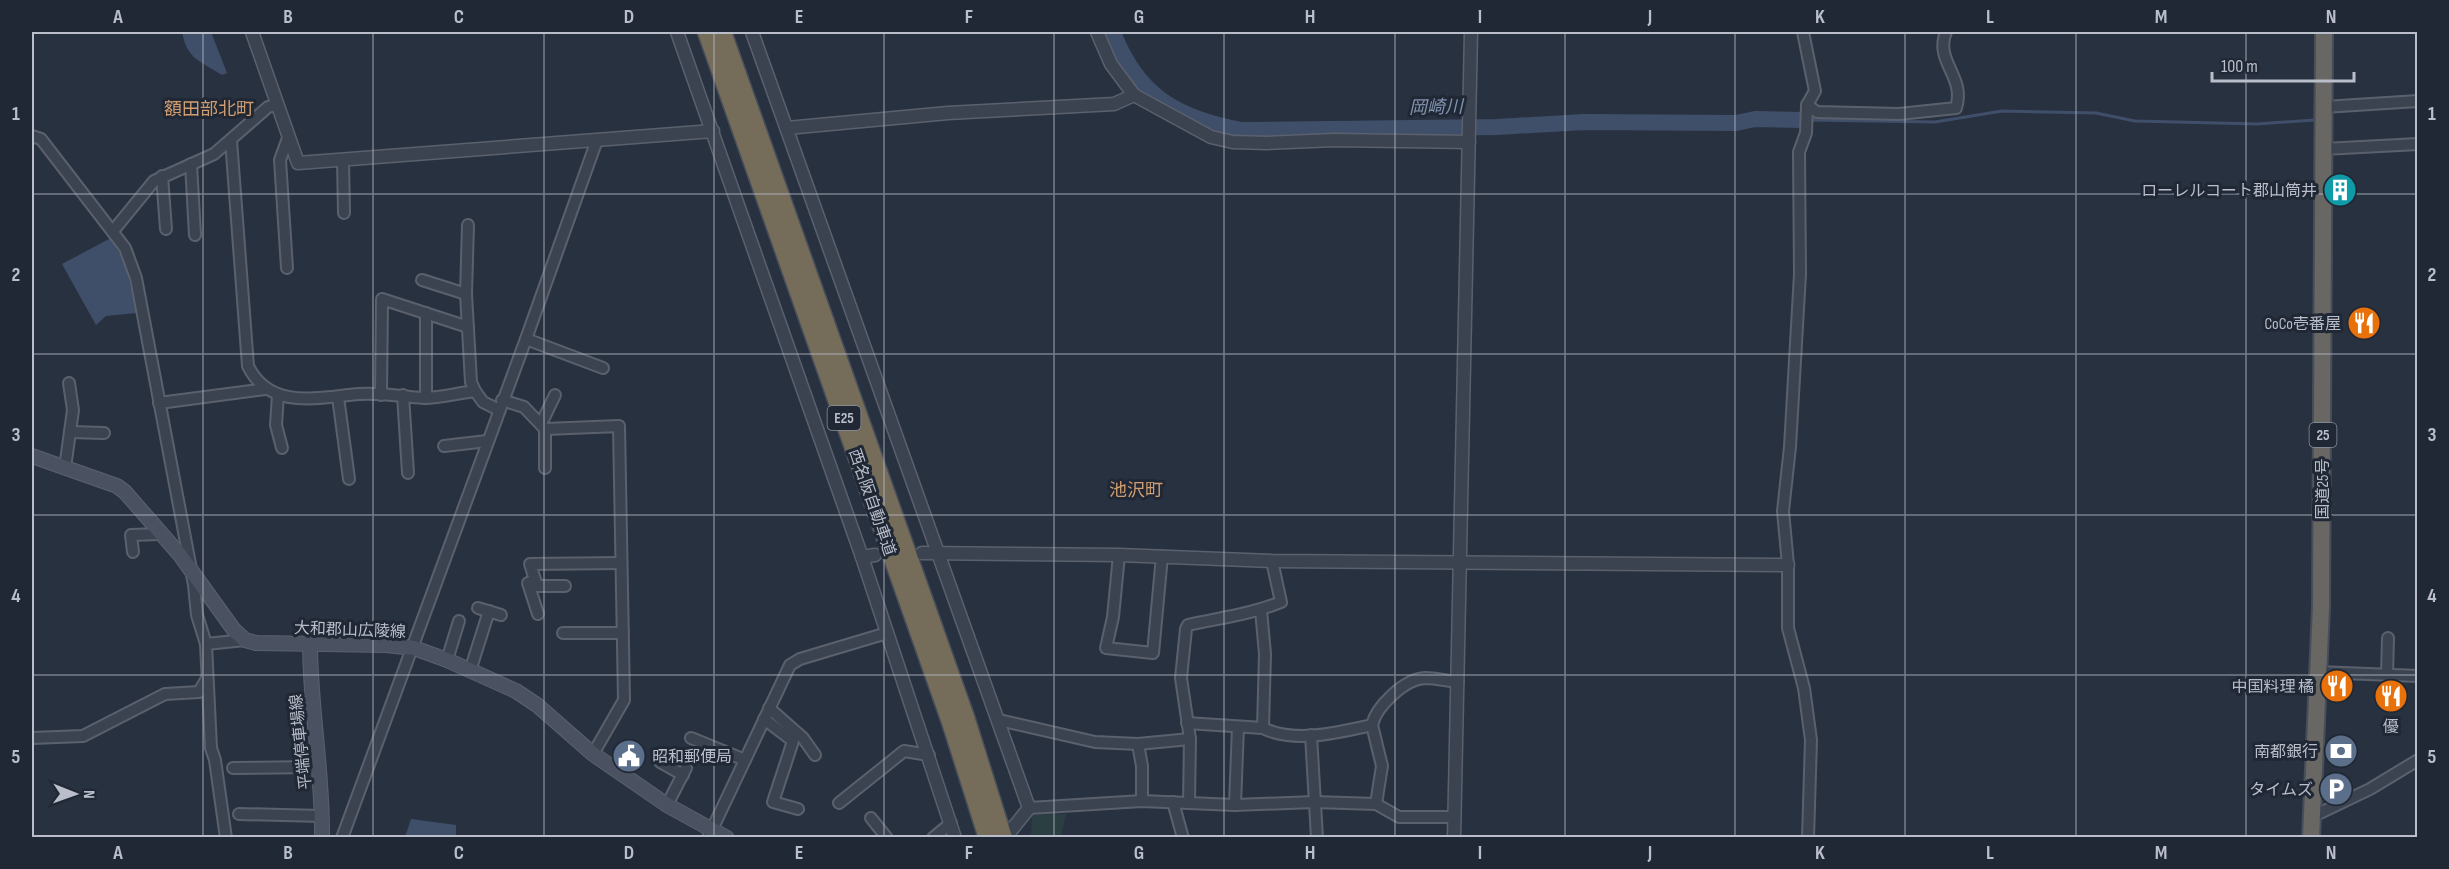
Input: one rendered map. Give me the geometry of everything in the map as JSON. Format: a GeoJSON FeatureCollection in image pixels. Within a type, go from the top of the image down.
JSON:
{"type":"FeatureCollection","features":[{"type":"Feature","properties":{"kind":"highway","name":"西名阪自動車道"},"geometry":{"type":"LineString","coordinates":[[707,32],[985,804],[1004,837]]}},
{"type":"Feature","properties":{"kind":"highway","name":"西名阪自動車道"},"geometry":{"type":"LineString","coordinates":[[724,32],[749,110],[965,717],[985,804],[988,837]]}},
{"type":"Feature","properties":{"kind":"highway","name":"国道25号"},"geometry":{"type":"LineString","coordinates":[[2311,837],[2322,524],[2325,32]]}},
{"type":"Feature","properties":{"kind":"main road"},"geometry":{"type":"LineString","coordinates":[[32,456],[117,486],[191,570],[234,630],[245,640]]}},
{"type":"Feature","properties":{"kind":"main road","name":"大和郡山広陵線"},"geometry":{"type":"LineString","coordinates":[[245,640],[256,643],[411,647],[447,660],[516,691],[537,705],[593,754],[710,833],[727,837]]}},
{"type":"Feature","properties":{"kind":"main road","name":"平端停車場線"},"geometry":{"type":"LineString","coordinates":[[310,643],[322,837]]}},
{"type":"Feature","properties":{"kind":"street"},"geometry":{"type":"LineString","coordinates":[[252,32],[298,163],[713,131]]}},
{"type":"Feature","properties":{"kind":"street"},"geometry":{"type":"LineString","coordinates":[[677,32],[869,556],[886,633],[955,837]]}},
{"type":"Feature","properties":{"kind":"street"},"geometry":{"type":"LineString","coordinates":[[752,32],[1029,808]]}},
{"type":"Feature","properties":{"kind":"street"},"geometry":{"type":"LineString","coordinates":[[1097,32],[1110,64],[1134,95],[1211,137],[1233,142],[1469,139]]}},
{"type":"Feature","properties":{"kind":"street"},"geometry":{"type":"LineString","coordinates":[[1454,837],[1471,32]]}},
{"type":"Feature","properties":{"kind":"street"},"geometry":{"type":"LineString","coordinates":[[1803,32],[1815,91],[1807,107],[1806,129],[1799,152],[1800,274],[1790,447],[1783,511],[1788,565],[1788,628],[1804,688],[1811,740],[1808,837]]}},
{"type":"Feature","properties":{"kind":"street"},"geometry":{"type":"LineString","coordinates":[[1807,107],[1817,112],[1887,113],[1956,108],[1959,97],[1958,85],[1941,44],[1946,32]]}},
{"type":"Feature","properties":{"kind":"street"},"geometry":{"type":"LineString","coordinates":[[787,128],[948,113],[1114,104],[1134,95]]}},
{"type":"Feature","properties":{"kind":"street"},"geometry":{"type":"LineString","coordinates":[[2324,107],[2418,101]]}},
{"type":"Feature","properties":{"kind":"street"},"geometry":{"type":"LineString","coordinates":[[113,231],[154,181],[214,154],[268,107],[276,105]]}},
{"type":"Feature","properties":{"kind":"street"},"geometry":{"type":"LineString","coordinates":[[32,136],[41,140],[113,231],[125,248],[136,278],[191,570],[197,615],[206,644],[211,748],[215,760],[226,837]]}},
{"type":"Feature","properties":{"kind":"street"},"geometry":{"type":"LineString","coordinates":[[287,268],[280,160],[288,138]]}},
{"type":"Feature","properties":{"kind":"street"},"geometry":{"type":"LineString","coordinates":[[231,140],[248,366],[256,381],[265,389],[278,394],[303,399],[360,394],[426,398],[475,391]]}},
{"type":"Feature","properties":{"kind":"street"},"geometry":{"type":"LineString","coordinates":[[342,837],[597,140]]}},
{"type":"Feature","properties":{"kind":"street"},"geometry":{"type":"LineString","coordinates":[[2324,149],[2418,144]]}},
{"type":"Feature","properties":{"kind":"street"},"geometry":{"type":"LineString","coordinates":[[343,161],[344,213]]}},
{"type":"Feature","properties":{"kind":"street"},"geometry":{"type":"LineString","coordinates":[[191,164],[195,235]]}},
{"type":"Feature","properties":{"kind":"street"},"geometry":{"type":"LineString","coordinates":[[162,176],[166,229]]}},
{"type":"Feature","properties":{"kind":"street"},"geometry":{"type":"LineString","coordinates":[[468,225],[466,294],[471,382],[483,402],[524,407],[543,427],[619,426],[624,700],[593,754]]}},
{"type":"Feature","properties":{"kind":"street"},"geometry":{"type":"LineString","coordinates":[[422,280],[466,294]]}},
{"type":"Feature","properties":{"kind":"street"},"geometry":{"type":"LineString","coordinates":[[381,394],[382,299],[468,327]]}},
{"type":"Feature","properties":{"kind":"street"},"geometry":{"type":"LineString","coordinates":[[426,313],[426,398]]}},
{"type":"Feature","properties":{"kind":"street"},"geometry":{"type":"LineString","coordinates":[[526,339],[603,368]]}},
{"type":"Feature","properties":{"kind":"street"},"geometry":{"type":"LineString","coordinates":[[65,468],[73,410],[69,383]]}},
{"type":"Feature","properties":{"kind":"street"},"geometry":{"type":"LineString","coordinates":[[159,403],[265,389]]}},
{"type":"Feature","properties":{"kind":"street"},"geometry":{"type":"LineString","coordinates":[[278,394],[276,426],[282,448]]}},
{"type":"Feature","properties":{"kind":"street"},"geometry":{"type":"LineString","coordinates":[[403,395],[408,473]]}},
{"type":"Feature","properties":{"kind":"street"},"geometry":{"type":"LineString","coordinates":[[545,468],[543,427],[555,395]]}},
{"type":"Feature","properties":{"kind":"street"},"geometry":{"type":"LineString","coordinates":[[338,397],[349,479]]}},
{"type":"Feature","properties":{"kind":"street"},"geometry":{"type":"LineString","coordinates":[[70,432],[104,433]]}},
{"type":"Feature","properties":{"kind":"street"},"geometry":{"type":"LineString","coordinates":[[444,446],[487,441]]}},
{"type":"Feature","properties":{"kind":"street"},"geometry":{"type":"LineString","coordinates":[[133,552],[131,535],[160,534]]}},
{"type":"Feature","properties":{"kind":"street"},"geometry":{"type":"LineString","coordinates":[[922,553],[1119,555],[1272,561],[1788,565]]}},
{"type":"Feature","properties":{"kind":"street"},"geometry":{"type":"LineString","coordinates":[[1119,555],[1113,617],[1106,648],[1153,653],[1162,556]]}},
{"type":"Feature","properties":{"kind":"street"},"geometry":{"type":"LineString","coordinates":[[1190,802],[1190,739],[1181,678],[1186,629],[1188,625],[1261,610],[1281,602],[1272,561]]}},
{"type":"Feature","properties":{"kind":"street"},"geometry":{"type":"LineString","coordinates":[[565,586],[537,586],[530,564],[621,563]]}},
{"type":"Feature","properties":{"kind":"street"},"geometry":{"type":"LineString","coordinates":[[535,580],[528,583],[538,614]]}},
{"type":"Feature","properties":{"kind":"street"},"geometry":{"type":"LineString","coordinates":[[470,670],[478,652],[483,610],[501,615]]}},
{"type":"Feature","properties":{"kind":"street"},"geometry":{"type":"LineString","coordinates":[[1261,610],[1265,654],[1263,728]]}},
{"type":"Feature","properties":{"kind":"street"},"geometry":{"type":"LineString","coordinates":[[447,660],[459,621]]}},
{"type":"Feature","properties":{"kind":"street"},"geometry":{"type":"LineString","coordinates":[[563,633],[623,633]]}},
{"type":"Feature","properties":{"kind":"street"},"geometry":{"type":"LineString","coordinates":[[710,833],[790,665],[796,661],[886,633]]}},
{"type":"Feature","properties":{"kind":"street"},"geometry":{"type":"LineString","coordinates":[[2387,675],[2388,638]]}},
{"type":"Feature","properties":{"kind":"street"},"geometry":{"type":"LineString","coordinates":[[206,644],[245,640]]}},
{"type":"Feature","properties":{"kind":"street"},"geometry":{"type":"LineString","coordinates":[[2318,672],[2418,676]]}},
{"type":"Feature","properties":{"kind":"street"},"geometry":{"type":"LineString","coordinates":[[32,738],[83,736],[165,694],[199,692],[207,678]]}},
{"type":"Feature","properties":{"kind":"street"},"geometry":{"type":"LineString","coordinates":[[1376,804],[1382,766],[1372,726],[1374,714],[1406,685],[1426,678],[1458,682]]}},
{"type":"Feature","properties":{"kind":"street"},"geometry":{"type":"LineString","coordinates":[[766,714],[803,738],[815,755]]}},
{"type":"Feature","properties":{"kind":"street"},"geometry":{"type":"LineString","coordinates":[[766,714],[793,741],[773,802],[798,809]]}},
{"type":"Feature","properties":{"kind":"street"},"geometry":{"type":"LineString","coordinates":[[999,720],[1095,742],[1138,744],[1190,739]]}},
{"type":"Feature","properties":{"kind":"street"},"geometry":{"type":"LineString","coordinates":[[1187,723],[1263,728],[1273,733],[1311,735],[1372,726]]}},
{"type":"Feature","properties":{"kind":"street"},"geometry":{"type":"LineString","coordinates":[[1235,805],[1238,727]]}},
{"type":"Feature","properties":{"kind":"street"},"geometry":{"type":"LineString","coordinates":[[1311,735],[1317,837]]}},
{"type":"Feature","properties":{"kind":"street"},"geometry":{"type":"LineString","coordinates":[[691,738],[745,760]]}},
{"type":"Feature","properties":{"kind":"street"},"geometry":{"type":"LineString","coordinates":[[1138,744],[1142,766],[1142,801]]}},
{"type":"Feature","properties":{"kind":"street"},"geometry":{"type":"LineString","coordinates":[[838,804],[904,752],[929,755]]}},
{"type":"Feature","properties":{"kind":"street"},"geometry":{"type":"LineString","coordinates":[[2312,812],[2320,813],[2370,789],[2418,760]]}},
{"type":"Feature","properties":{"kind":"street"},"geometry":{"type":"LineString","coordinates":[[660,762],[684,772],[667,805]]}},
{"type":"Feature","properties":{"kind":"street"},"geometry":{"type":"LineString","coordinates":[[233,768],[319,767]]}},
{"type":"Feature","properties":{"kind":"street"},"geometry":{"type":"LineString","coordinates":[[1004,837],[1029,808],[1142,801],[1235,805],[1314,802],[1376,804],[1399,817],[1455,817]]}},
{"type":"Feature","properties":{"kind":"street"},"geometry":{"type":"LineString","coordinates":[[1173,802],[1183,837]]}},
{"type":"Feature","properties":{"kind":"street"},"geometry":{"type":"LineString","coordinates":[[239,814],[322,816]]}},
{"type":"Feature","properties":{"kind":"street"},"geometry":{"type":"LineString","coordinates":[[871,818],[887,837]]}},
{"type":"Feature","properties":{"kind":"street"},"geometry":{"type":"LineString","coordinates":[[933,837],[951,823]]}},
{"type":"Feature","properties":{"kind":"green space"},"geometry":{"type":"Polygon","coordinates":[[[1066,814],[1061,837],[1031,837],[1032,815],[1066,814]]]}},
{"type":"Feature","properties":{"kind":"water"},"geometry":{"type":"Polygon","coordinates":[[[182,32],[211,32],[227,73],[222,75],[191,54],[182,32]]]}},
{"type":"Feature","properties":{"kind":"water"},"geometry":{"type":"Polygon","coordinates":[[[111,238],[125,263],[137,313],[106,316],[96,325],[62,264],[111,238]]]}},
{"type":"Feature","properties":{"kind":"water"},"geometry":{"type":"Polygon","coordinates":[[[411,819],[456,825],[456,837],[405,837],[411,819]]]}},
{"type":"Feature","properties":{"kind":"waterway","name":"岡崎川"},"geometry":{"type":"LineString","coordinates":[[1113,32],[1134,72],[1147,88],[1162,100],[1197,118],[1242,130],[1497,127],[1584,122],[1736,123],[1755,119],[1802,120]]}},
{"type":"Feature","properties":{"kind":"waterway"},"geometry":{"type":"LineString","coordinates":[[1808,120],[1935,122],[2002,111],[2096,113],[2135,121],[2257,124],[2315,120],[2316,45]]}},
{"type":"Feature","properties":{"kind":"place","name":"ローレルコート郡山筒井"},"geometry":{"type":"Point","coordinates":[2340,190]}},
{"type":"Feature","properties":{"kind":"place","name":"CoCo壱番屋"},"geometry":{"type":"Point","coordinates":[2364,323]}},
{"type":"Feature","properties":{"kind":"place","name":"中国料理 橘"},"geometry":{"type":"Point","coordinates":[2337,686]}},
{"type":"Feature","properties":{"kind":"place","name":"優"},"geometry":{"type":"Point","coordinates":[2391,696]}},
{"type":"Feature","properties":{"kind":"place","name":"南都銀行"},"geometry":{"type":"Point","coordinates":[2341,751]}},
{"type":"Feature","properties":{"kind":"place","name":"昭和郵便局"},"geometry":{"type":"Point","coordinates":[629,756]}},
{"type":"Feature","properties":{"kind":"place","name":"タイムズ"},"geometry":{"type":"Point","coordinates":[2336,789]}},
{"type":"Feature","properties":{"kind":"district","name":"額田部北町"},"geometry":{"type":"Point","coordinates":[209,109]}},
{"type":"Feature","properties":{"kind":"district","name":"池沢町"},"geometry":{"type":"Point","coordinates":[1136,490]}}]}
